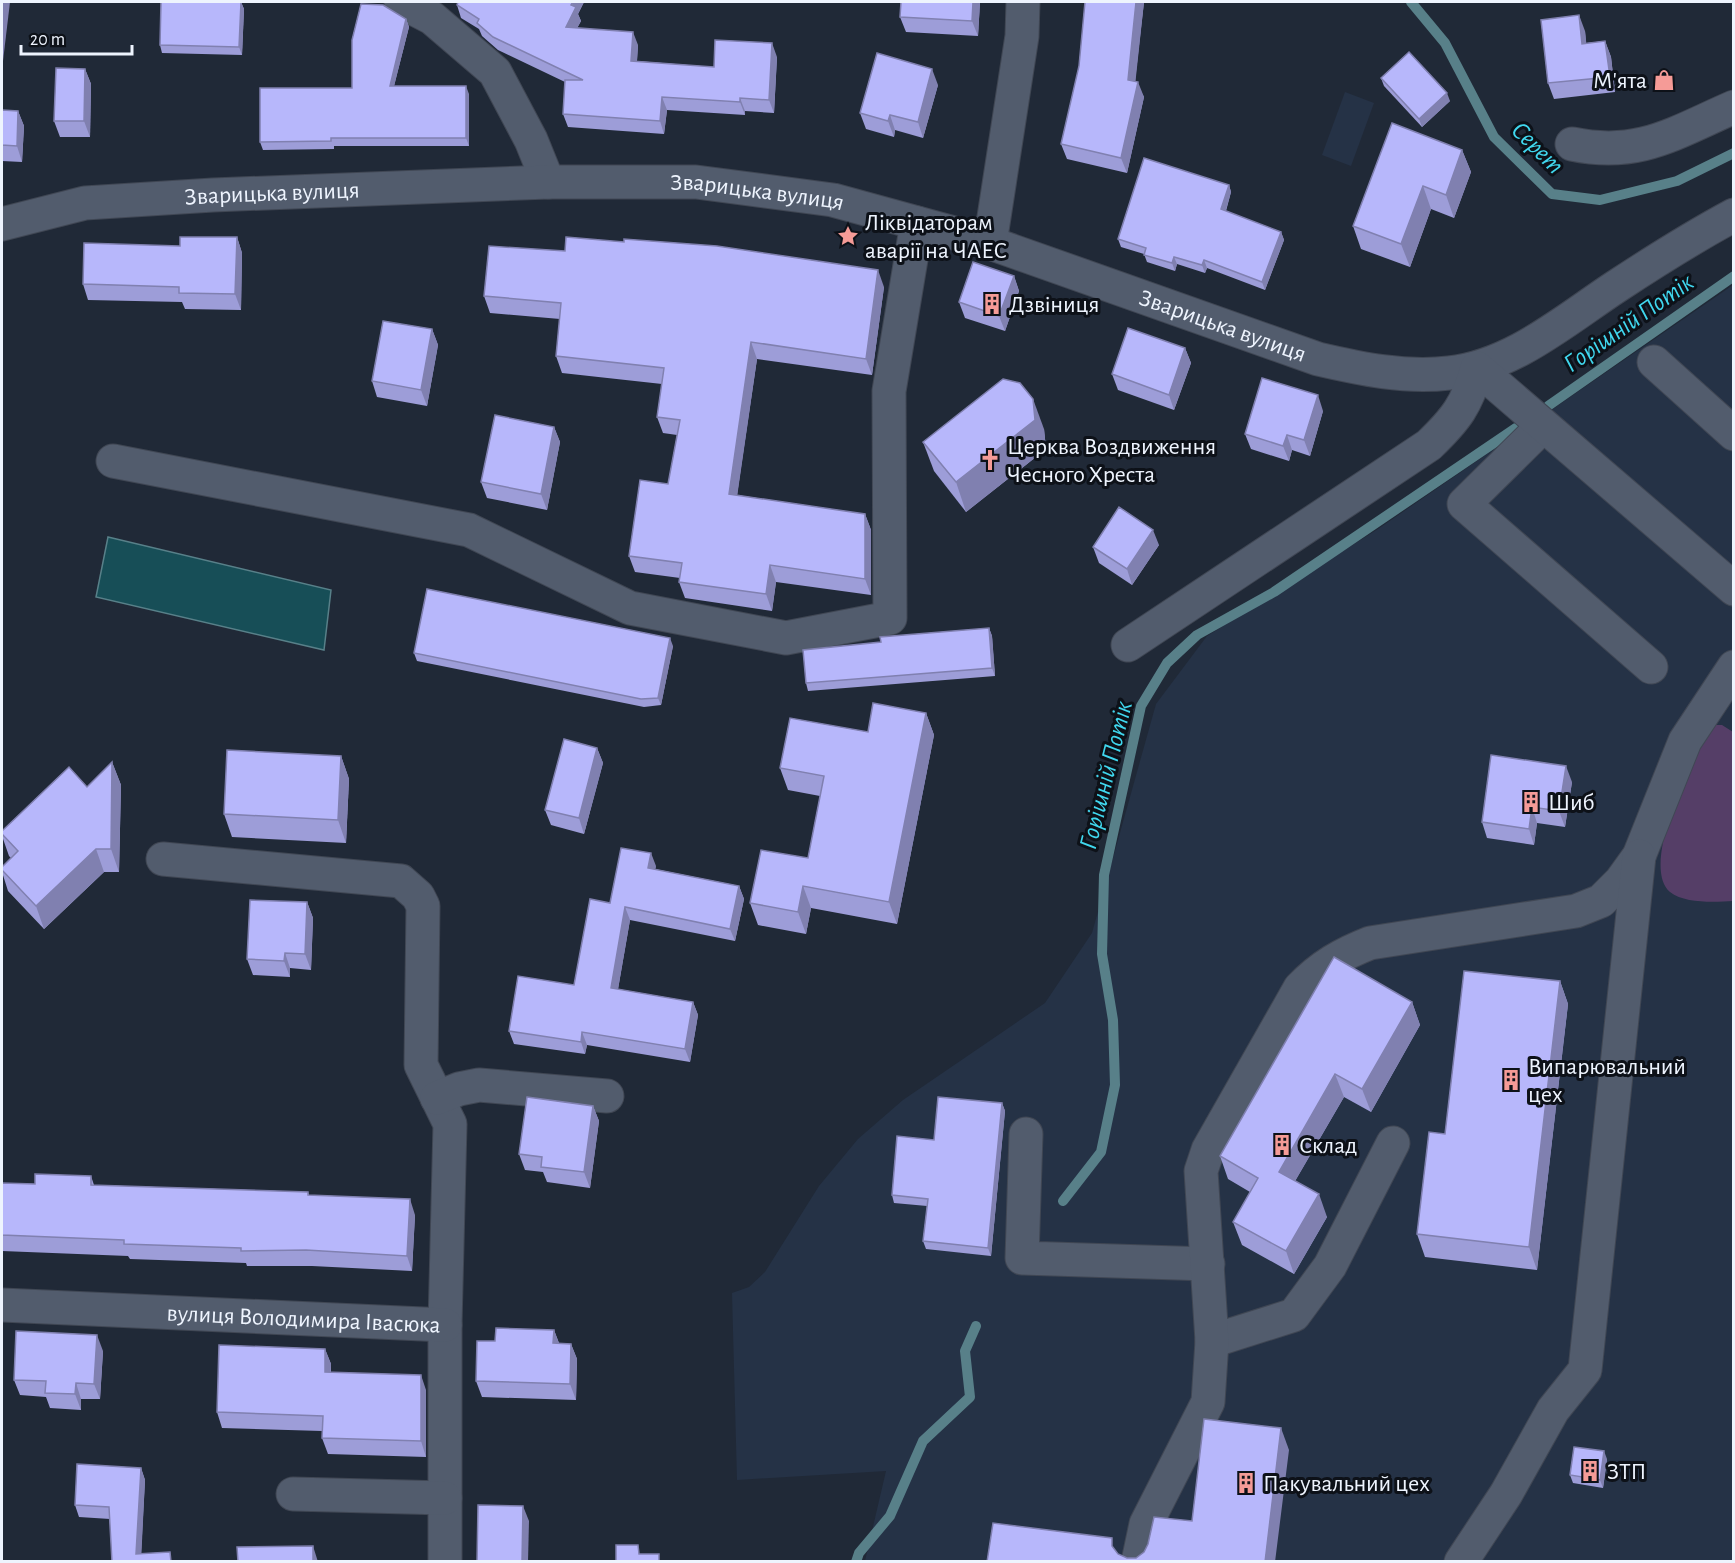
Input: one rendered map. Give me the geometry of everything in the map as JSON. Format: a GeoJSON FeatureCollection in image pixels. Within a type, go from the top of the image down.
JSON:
{"type":"FeatureCollection","features":[{"type":"Feature","properties":{"kind":"street"},"geometry":{"type":"LineString","coordinates":[[401,2],[432,18],[495,72],[531,140],[548,182]]}},
{"type":"Feature","properties":{"kind":"street"},"geometry":{"type":"LineString","coordinates":[[990,243],[1022,36],[1023,2]]}},
{"type":"Feature","properties":{"kind":"street"},"geometry":{"type":"LineString","coordinates":[[1572,144],[1601,150],[1630,148],[1664,138],[1734,107]]}},
{"type":"Feature","properties":{"kind":"street","name":"Зварицька вулиця"},"geometry":{"type":"LineString","coordinates":[[2,224],[84,203],[213,195],[548,182],[696,182],[833,200],[990,243],[1318,359],[1363,370],[1405,375],[1449,373],[1477,368],[1560,327],[1624,282],[1734,215]]}},
{"type":"Feature","properties":{"kind":"street"},"geometry":{"type":"LineString","coordinates":[[113,461],[469,531],[630,608],[786,638],[890,618],[889,391],[916,223]]}},
{"type":"Feature","properties":{"kind":"street"},"geometry":{"type":"LineString","coordinates":[[1654,362],[1734,434]]}},
{"type":"Feature","properties":{"kind":"street"},"geometry":{"type":"LineString","coordinates":[[1128,645],[1428,445],[1448,427],[1469,398],[1477,368],[1734,589]]}},
{"type":"Feature","properties":{"kind":"street"},"geometry":{"type":"LineString","coordinates":[[1543,426],[1464,504],[1651,667]]}},
{"type":"Feature","properties":{"kind":"street"},"geometry":{"type":"LineString","coordinates":[[1138,1562],[1146,1524],[1208,1402],[1212,1341],[1208,1264],[1200,1191],[1201,1172],[1208,1150],[1300,988],[1317,970],[1342,954],[1370,943],[1576,911],[1601,901],[1621,881],[1639,856],[1685,741],[1734,667]]}},
{"type":"Feature","properties":{"kind":"street"},"geometry":{"type":"LineString","coordinates":[[1461,1562],[1506,1494],[1553,1410],[1586,1370],[1639,856]]}},
{"type":"Feature","properties":{"kind":"street","name":"вулиця Володимира Івасюка"},"geometry":{"type":"LineString","coordinates":[[2,1305],[445,1325],[450,1124],[421,1065],[423,906],[410,887],[401,881],[163,859]]}},
{"type":"Feature","properties":{"kind":"street"},"geometry":{"type":"LineString","coordinates":[[437,1098],[459,1089],[479,1085],[607,1096]]}},
{"type":"Feature","properties":{"kind":"street"},"geometry":{"type":"LineString","coordinates":[[1026,1134],[1022,1258],[1208,1264]]}},
{"type":"Feature","properties":{"kind":"street"},"geometry":{"type":"LineString","coordinates":[[1212,1341],[1294,1315],[1330,1266],[1393,1143]]}},
{"type":"Feature","properties":{"kind":"street"},"geometry":{"type":"LineString","coordinates":[[445,1325],[446,1562]]}},
{"type":"Feature","properties":{"kind":"street"},"geometry":{"type":"LineString","coordinates":[[293,1494],[445,1498]]}},
{"type":"Feature","properties":{"kind":"shaded area"},"geometry":{"type":"Polygon","coordinates":[[[1345,92],[1374,103],[1351,166],[1322,155],[1345,92]]]}},
{"type":"Feature","properties":{"kind":"shaded area"},"geometry":{"type":"Polygon","coordinates":[[[1733,285],[1733,1561],[865,1561],[886,1471],[737,1480],[732,1293],[749,1287],[765,1272],[819,1186],[858,1139],[903,1100],[1045,1003],[1092,933],[1156,704],[1207,636],[1378,529],[1733,285]]]}},
{"type":"Feature","properties":{"kind":"shaded area"},"geometry":{"type":"Polygon","coordinates":[[[108,537],[331,590],[324,650],[96,597],[108,537]]]}},
{"type":"Feature","properties":{"kind":"shaded area"},"geometry":{"type":"Polygon","coordinates":[[[1711,725],[1722,725],[1733,732],[1733,901],[1684,899],[1670,892],[1662,879],[1661,861],[1670,816],[1702,736],[1711,725]]]}},
{"type":"Feature","properties":{"kind":"building"},"geometry":{"type":"Polygon","coordinates":[[[161,2],[241,2],[239,47],[160,45],[161,2]]]}},
{"type":"Feature","properties":{"kind":"building"},"geometry":{"type":"Polygon","coordinates":[[[458,2],[573,2],[571,5],[576,7],[566,27],[633,32],[631,61],[714,67],[715,40],[772,43],[769,100],[740,98],[740,102],[662,97],[660,121],[563,114],[565,80],[583,80],[493,37],[477,23],[479,19],[457,5],[458,2]]]}},
{"type":"Feature","properties":{"kind":"building"},"geometry":{"type":"Polygon","coordinates":[[[901,2],[973,2],[972,21],[900,17],[901,2]]]}},
{"type":"Feature","properties":{"kind":"building"},"geometry":{"type":"Polygon","coordinates":[[[1085,2],[1136,2],[1128,80],[1138,82],[1121,158],[1061,144],[1079,66],[1085,2]]]}},
{"type":"Feature","properties":{"kind":"building"},"geometry":{"type":"Polygon","coordinates":[[[361,4],[383,5],[406,19],[390,86],[466,86],[466,138],[331,138],[331,141],[260,142],[260,88],[352,88],[352,40],[361,4]]]}},
{"type":"Feature","properties":{"kind":"building"},"geometry":{"type":"Polygon","coordinates":[[[1579,15],[1582,44],[1605,41],[1610,77],[1548,83],[1541,20],[1579,15]]]}},
{"type":"Feature","properties":{"kind":"building"},"geometry":{"type":"Polygon","coordinates":[[[1409,52],[1447,93],[1419,119],[1381,78],[1409,52]]]}},
{"type":"Feature","properties":{"kind":"building"},"geometry":{"type":"Polygon","coordinates":[[[877,53],[932,69],[918,122],[890,115],[888,121],[860,113],[877,53]]]}},
{"type":"Feature","properties":{"kind":"building"},"geometry":{"type":"Polygon","coordinates":[[[56,68],[85,69],[84,121],[54,121],[56,68]]]}},
{"type":"Feature","properties":{"kind":"building"},"geometry":{"type":"Polygon","coordinates":[[[2,110],[18,111],[17,146],[2,145],[2,110]]]}},
{"type":"Feature","properties":{"kind":"building"},"geometry":{"type":"Polygon","coordinates":[[[1392,123],[1462,150],[1446,195],[1423,186],[1401,244],[1353,226],[1392,123]]]}},
{"type":"Feature","properties":{"kind":"building"},"geometry":{"type":"Polygon","coordinates":[[[1144,158],[1229,185],[1221,209],[1281,232],[1262,282],[1204,260],[1202,265],[1174,257],[1172,263],[1144,255],[1146,248],[1118,239],[1144,158]]]}},
{"type":"Feature","properties":{"kind":"building"},"geometry":{"type":"Polygon","coordinates":[[[180,237],[237,237],[235,294],[179,293],[179,287],[83,284],[84,243],[180,246],[180,237]]]}},
{"type":"Feature","properties":{"kind":"building"},"geometry":{"type":"Polygon","coordinates":[[[566,237],[717,246],[878,270],[866,359],[751,342],[729,494],[865,514],[865,579],[770,565],[766,594],[679,582],[682,563],[629,556],[640,480],[668,484],[680,420],[657,417],[664,368],[556,356],[561,303],[484,296],[489,246],[565,251],[566,237]]]}},
{"type":"Feature","properties":{"kind":"building"},"geometry":{"type":"Polygon","coordinates":[[[973,262],[1014,276],[999,316],[959,302],[973,262]]]}},
{"type":"Feature","properties":{"kind":"building"},"geometry":{"type":"Polygon","coordinates":[[[383,321],[432,329],[421,390],[372,381],[383,321]]]}},
{"type":"Feature","properties":{"kind":"building"},"geometry":{"type":"Polygon","coordinates":[[[1128,328],[1185,348],[1169,395],[1112,374],[1128,328]]]}},
{"type":"Feature","properties":{"kind":"building"},"geometry":{"type":"Polygon","coordinates":[[[1262,378],[1318,395],[1304,440],[1287,435],[1283,446],[1245,434],[1262,378]]]}},
{"type":"Feature","properties":{"kind":"building"},"geometry":{"type":"Polygon","coordinates":[[[1003,379],[1020,383],[1033,399],[1035,420],[956,482],[923,442],[1003,379]]]}},
{"type":"Feature","properties":{"kind":"building"},"geometry":{"type":"Polygon","coordinates":[[[495,415],[554,427],[541,494],[481,482],[495,415]]]}},
{"type":"Feature","properties":{"kind":"building"},"geometry":{"type":"Polygon","coordinates":[[[1119,507],[1153,530],[1127,569],[1093,547],[1119,507]]]}},
{"type":"Feature","properties":{"kind":"building"},"geometry":{"type":"Polygon","coordinates":[[[427,589],[670,638],[658,698],[641,699],[414,653],[427,589]]]}},
{"type":"Feature","properties":{"kind":"building"},"geometry":{"type":"Polygon","coordinates":[[[989,628],[992,668],[806,683],[803,650],[881,642],[880,637],[989,628]]]}},
{"type":"Feature","properties":{"kind":"building"},"geometry":{"type":"Polygon","coordinates":[[[873,703],[926,713],[889,902],[803,886],[798,912],[750,903],[761,850],[808,858],[824,776],[780,768],[790,718],[868,732],[873,703]]]}},
{"type":"Feature","properties":{"kind":"building"},"geometry":{"type":"Polygon","coordinates":[[[564,739],[597,748],[579,818],[545,810],[564,739]]]}},
{"type":"Feature","properties":{"kind":"building"},"geometry":{"type":"Polygon","coordinates":[[[227,750],[341,756],[338,820],[224,814],[227,750]]]}},
{"type":"Feature","properties":{"kind":"building","name":"Шиб"},"geometry":{"type":"Polygon","coordinates":[[[1491,755],[1566,766],[1559,811],[1532,807],[1529,829],[1482,822],[1491,755]]]}},
{"type":"Feature","properties":{"kind":"building"},"geometry":{"type":"Polygon","coordinates":[[[112,762],[111,849],[96,849],[36,906],[2,870],[2,867],[18,851],[2,834],[2,831],[69,767],[87,787],[112,762]]]}},
{"type":"Feature","properties":{"kind":"building"},"geometry":{"type":"Polygon","coordinates":[[[621,848],[651,853],[648,868],[739,886],[730,929],[625,907],[611,988],[693,1002],[685,1049],[582,1032],[581,1042],[509,1031],[518,976],[574,985],[590,899],[610,903],[621,848]]]}},
{"type":"Feature","properties":{"kind":"building"},"geometry":{"type":"Polygon","coordinates":[[[250,900],[307,902],[305,954],[285,953],[284,961],[247,959],[250,900]]]}},
{"type":"Feature","properties":{"kind":"building","name":"Склад"},"geometry":{"type":"Polygon","coordinates":[[[1334,957],[1412,1002],[1362,1089],[1335,1074],[1279,1172],[1319,1194],[1286,1251],[1233,1222],[1258,1178],[1220,1156],[1334,957]]]}},
{"type":"Feature","properties":{"kind":"building","name":"Випарювальний цех"},"geometry":{"type":"Polygon","coordinates":[[[1464,971],[1560,981],[1529,1247],[1417,1234],[1429,1132],[1445,1134],[1464,971]]]}},
{"type":"Feature","properties":{"kind":"building"},"geometry":{"type":"Polygon","coordinates":[[[527,1097],[593,1106],[584,1172],[541,1167],[542,1157],[519,1154],[527,1097]]]}},
{"type":"Feature","properties":{"kind":"building"},"geometry":{"type":"Polygon","coordinates":[[[938,1097],[1002,1103],[988,1248],[923,1241],[928,1199],[892,1195],[897,1136],[934,1140],[938,1097]]]}},
{"type":"Feature","properties":{"kind":"building"},"geometry":{"type":"Polygon","coordinates":[[[35,1174],[91,1176],[91,1185],[308,1192],[308,1195],[410,1199],[407,1256],[306,1250],[241,1251],[241,1248],[124,1244],[124,1240],[2,1235],[2,1183],[35,1184],[35,1174]]]}},
{"type":"Feature","properties":{"kind":"building"},"geometry":{"type":"Polygon","coordinates":[[[496,1328],[554,1330],[553,1343],[571,1344],[570,1384],[476,1381],[477,1341],[495,1341],[496,1328]]]}},
{"type":"Feature","properties":{"kind":"building"},"geometry":{"type":"Polygon","coordinates":[[[16,1331],[97,1335],[94,1384],[76,1383],[75,1394],[45,1393],[46,1381],[14,1380],[16,1331]]]}},
{"type":"Feature","properties":{"kind":"building"},"geometry":{"type":"Polygon","coordinates":[[[219,1345],[325,1349],[325,1372],[421,1375],[421,1441],[322,1438],[323,1416],[217,1412],[219,1345]]]}},
{"type":"Feature","properties":{"kind":"building"},"geometry":{"type":"Polygon","coordinates":[[[1204,1419],[1281,1428],[1265,1562],[987,1562],[993,1523],[1112,1538],[1112,1546],[1118,1554],[1127,1558],[1136,1558],[1144,1552],[1148,1544],[1154,1517],[1192,1521],[1204,1419]]]}},
{"type":"Feature","properties":{"kind":"building","name":"ЗТП"},"geometry":{"type":"Polygon","coordinates":[[[1574,1447],[1604,1451],[1600,1480],[1570,1475],[1574,1447]]]}},
{"type":"Feature","properties":{"kind":"building"},"geometry":{"type":"Polygon","coordinates":[[[77,1464],[141,1468],[136,1554],[170,1552],[171,1562],[112,1562],[109,1507],[75,1505],[77,1464]]]}},
{"type":"Feature","properties":{"kind":"building"},"geometry":{"type":"Polygon","coordinates":[[[478,1505],[523,1506],[522,1562],[477,1562],[478,1505]]]}},
{"type":"Feature","properties":{"kind":"building"},"geometry":{"type":"Polygon","coordinates":[[[616,1545],[638,1545],[639,1554],[659,1554],[659,1562],[616,1562],[616,1545]]]}},
{"type":"Feature","properties":{"kind":"building"},"geometry":{"type":"Polygon","coordinates":[[[313,1546],[313,1562],[238,1562],[237,1547],[313,1546]]]}},
{"type":"Feature","properties":{"kind":"waterway","name":"Серет"},"geometry":{"type":"LineString","coordinates":[[1411,2],[1445,43],[1494,137],[1552,194],[1600,200],[1677,181],[1734,153]]}},
{"type":"Feature","properties":{"kind":"waterway","name":"Горішній Потік"},"geometry":{"type":"LineString","coordinates":[[1548,406],[1734,276]]}},
{"type":"Feature","properties":{"kind":"waterway","name":"Горішній Потік"},"geometry":{"type":"LineString","coordinates":[[1063,1201],[1101,1152],[1115,1085],[1113,1020],[1102,954],[1104,875],[1141,706],[1167,663],[1197,635],[1274,592],[1516,428]]}},
{"type":"Feature","properties":{"kind":"waterway","name":"Горішній Потік"},"geometry":{"type":"LineString","coordinates":[[856,1562],[859,1553],[890,1516],[923,1441],[970,1397],[965,1351],[976,1326]]}},
{"type":"Feature","properties":{"kind":"place","name":"М'ята"},"geometry":{"type":"Point","coordinates":[1664,80]}},
{"type":"Feature","properties":{"kind":"place","name":"Ліквідаторам аварії на ЧАЕС"},"geometry":{"type":"Point","coordinates":[848,236]}},
{"type":"Feature","properties":{"kind":"place","name":"Дзвіниця"},"geometry":{"type":"Point","coordinates":[992,304]}},
{"type":"Feature","properties":{"kind":"place","name":"Церква Воздвиження Чесного Хреста"},"geometry":{"type":"Point","coordinates":[990,460]}},
{"type":"Feature","properties":{"kind":"place","name":"Шиб"},"geometry":{"type":"Point","coordinates":[1531,802]}},
{"type":"Feature","properties":{"kind":"place","name":"Випарювальний цех"},"geometry":{"type":"Point","coordinates":[1511,1080]}},
{"type":"Feature","properties":{"kind":"place","name":"Склад"},"geometry":{"type":"Point","coordinates":[1282,1145]}},
{"type":"Feature","properties":{"kind":"place","name":"ЗТП"},"geometry":{"type":"Point","coordinates":[1590,1471]}},
{"type":"Feature","properties":{"kind":"place","name":"Пакувальний цех"},"geometry":{"type":"Point","coordinates":[1246,1483]}}]}
